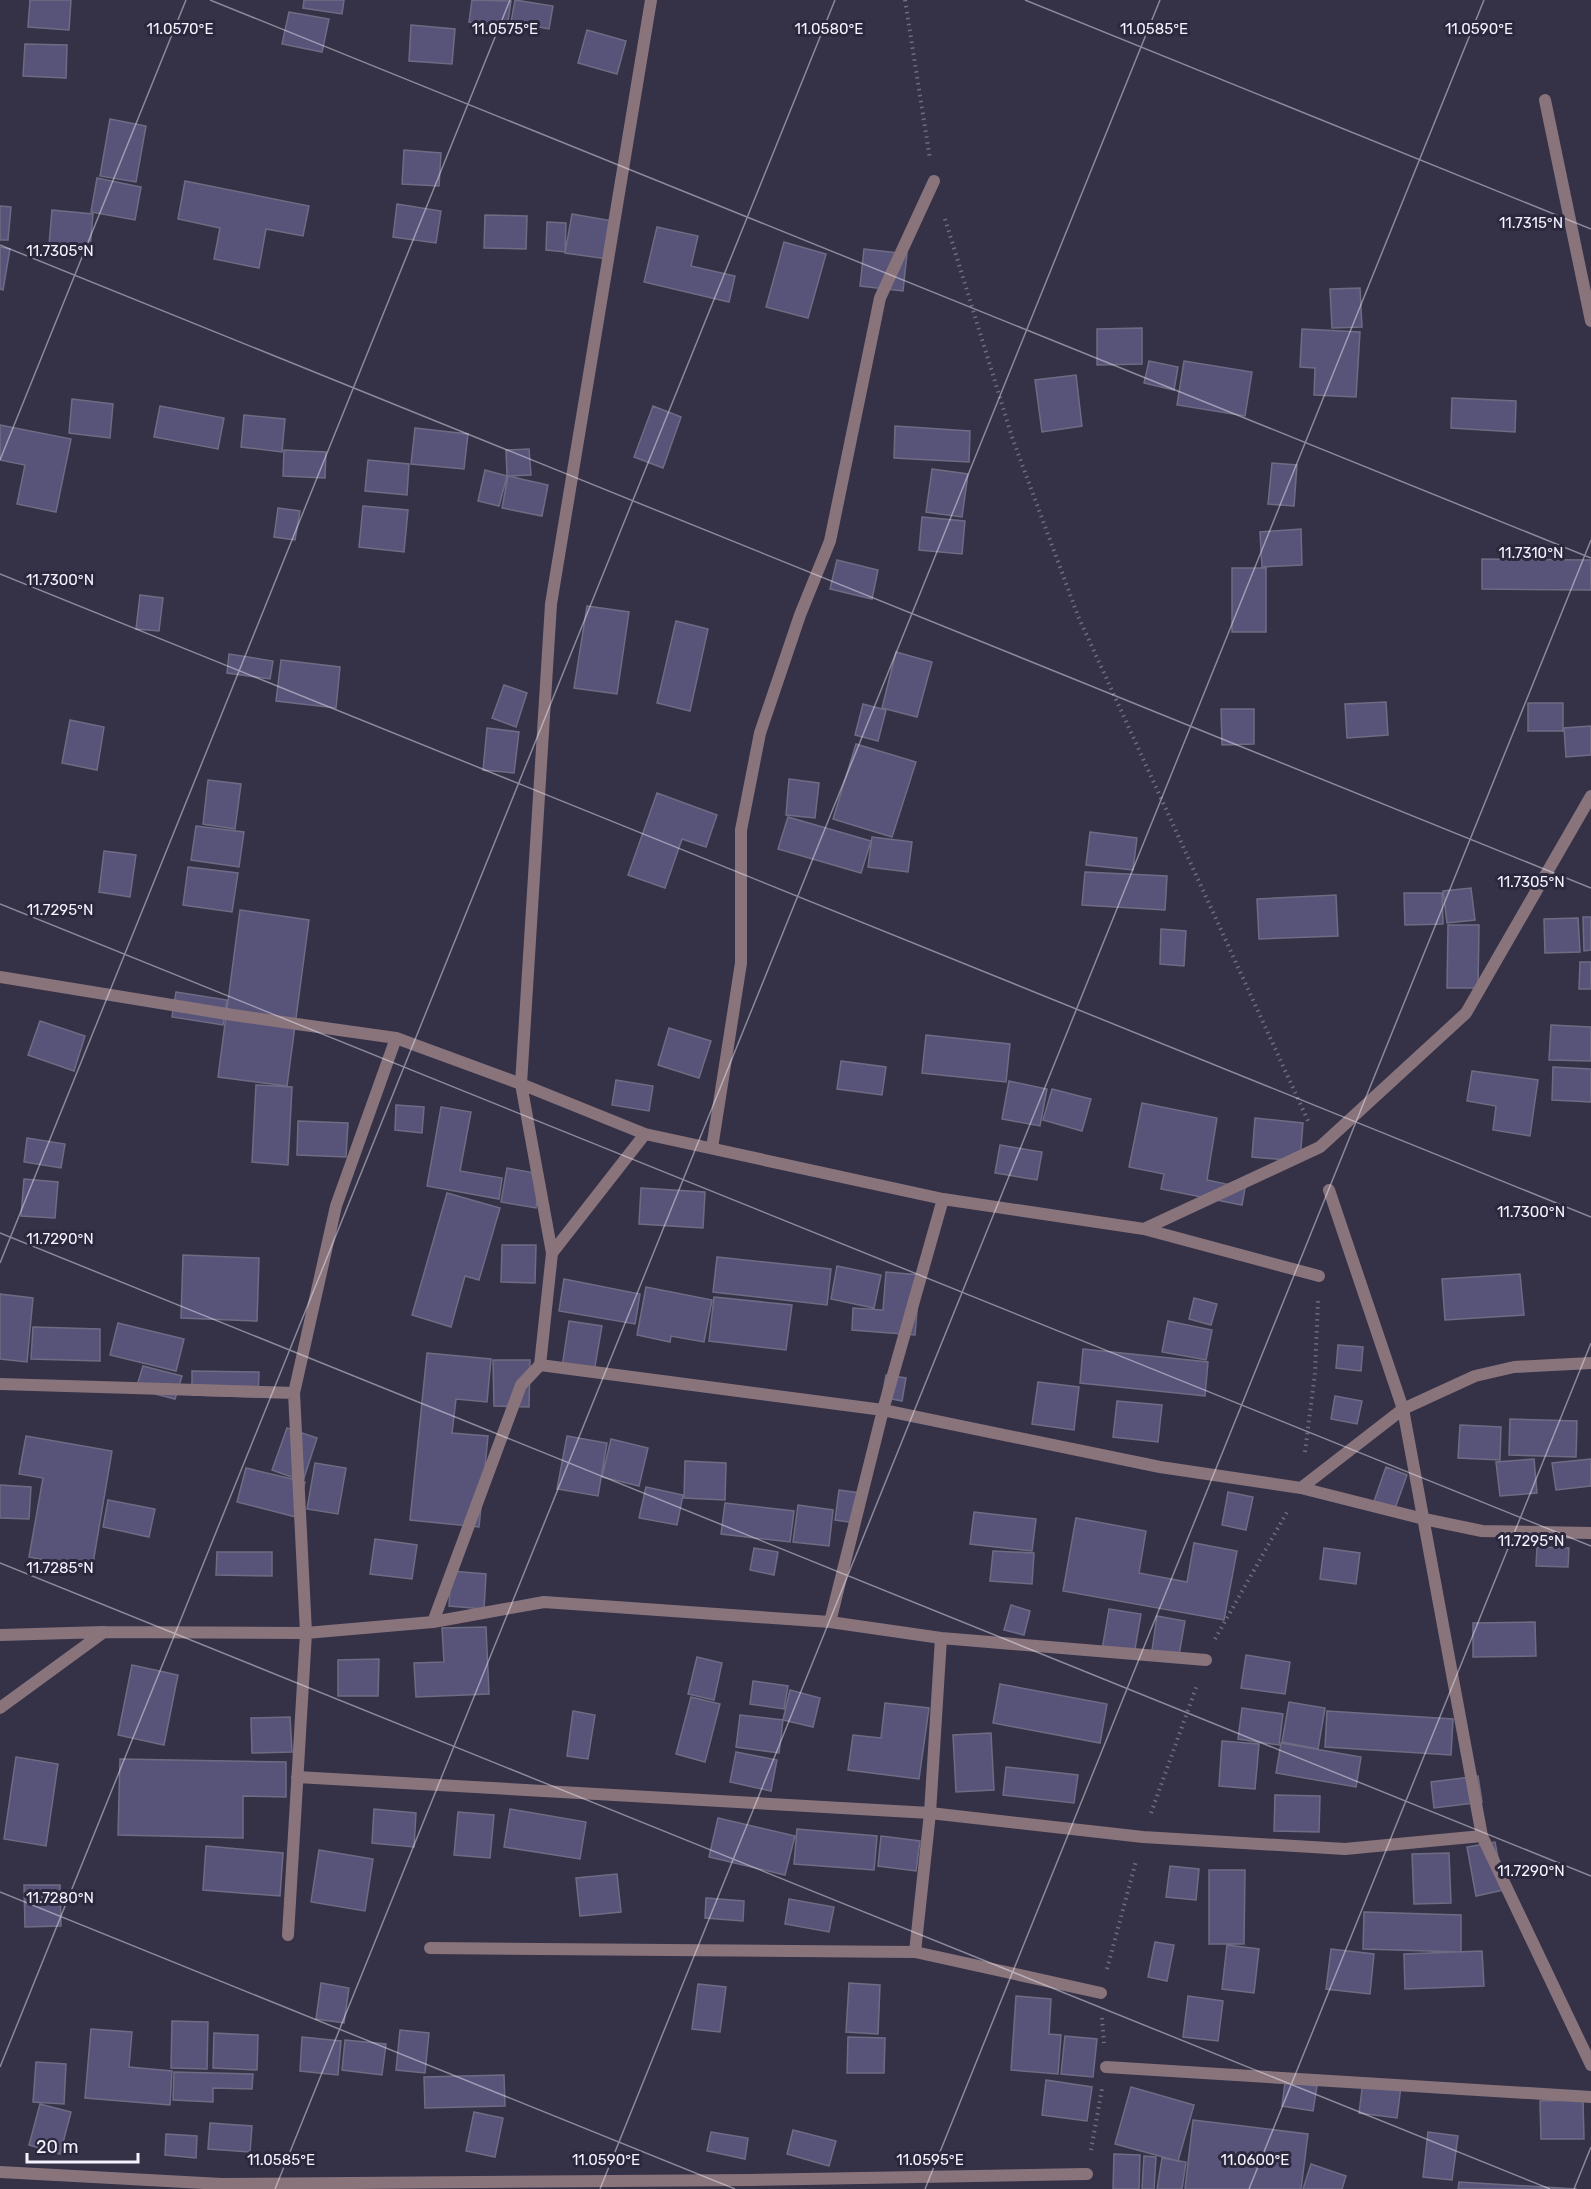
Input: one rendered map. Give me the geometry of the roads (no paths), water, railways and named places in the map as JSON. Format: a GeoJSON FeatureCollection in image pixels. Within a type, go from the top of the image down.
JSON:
{"type":"FeatureCollection","features":[{"type":"Feature","properties":{"kind":"street"},"geometry":{"type":"LineString","coordinates":[[433,1622],[521,1385],[540,1365],[552,1253],[521,1084],[551,604],[651,0]]}},
{"type":"Feature","properties":{"kind":"street"},"geometry":{"type":"LineString","coordinates":[[1545,100],[1591,321]]}},
{"type":"Feature","properties":{"kind":"street"},"geometry":{"type":"LineString","coordinates":[[712,1149],[741,963],[741,830],[759,734],[800,615],[830,541],[880,298],[934,181]]}},
{"type":"Feature","properties":{"kind":"street"},"geometry":{"type":"LineString","coordinates":[[1144,1229],[1320,1147],[1466,1013],[1591,796]]}},
{"type":"Feature","properties":{"kind":"street"},"geometry":{"type":"LineString","coordinates":[[0,977],[233,1015],[396,1038],[521,1084],[645,1134],[943,1199],[1144,1229],[1319,1276]]}},
{"type":"Feature","properties":{"kind":"street"},"geometry":{"type":"LineString","coordinates":[[288,1935],[306,1633],[294,1393],[336,1206],[396,1038]]}},
{"type":"Feature","properties":{"kind":"street"},"geometry":{"type":"LineString","coordinates":[[552,1253],[645,1134]]}},
{"type":"Feature","properties":{"kind":"street"},"geometry":{"type":"LineString","coordinates":[[1329,1190],[1403,1408],[1482,1836],[1591,2065]]}},
{"type":"Feature","properties":{"kind":"street"},"geometry":{"type":"LineString","coordinates":[[830,1622],[884,1410],[943,1199]]}},
{"type":"Feature","properties":{"kind":"street"},"geometry":{"type":"LineString","coordinates":[[1301,1488],[1403,1408],[1475,1376],[1514,1367],[1591,1362]]}},
{"type":"Feature","properties":{"kind":"street"},"geometry":{"type":"LineString","coordinates":[[540,1365],[884,1410],[1160,1467],[1301,1488],[1482,1531],[1591,1533]]}},
{"type":"Feature","properties":{"kind":"street"},"geometry":{"type":"LineString","coordinates":[[0,1384],[294,1393]]}},
{"type":"Feature","properties":{"kind":"street"},"geometry":{"type":"LineString","coordinates":[[0,1635],[104,1632],[306,1633],[433,1622],[544,1602],[830,1622],[941,1638],[1206,1660]]}},
{"type":"Feature","properties":{"kind":"street"},"geometry":{"type":"LineString","coordinates":[[0,1708],[104,1632]]}},
{"type":"Feature","properties":{"kind":"street"},"geometry":{"type":"LineString","coordinates":[[915,1952],[930,1813],[941,1638]]}},
{"type":"Feature","properties":{"kind":"street"},"geometry":{"type":"LineString","coordinates":[[297,1777],[930,1813],[1143,1837],[1345,1849],[1482,1836]]}},
{"type":"Feature","properties":{"kind":"street"},"geometry":{"type":"LineString","coordinates":[[430,1948],[915,1952],[1101,1993]]}},
{"type":"Feature","properties":{"kind":"street"},"geometry":{"type":"LineString","coordinates":[[1106,2067],[1591,2097]]}},
{"type":"Feature","properties":{"kind":"street"},"geometry":{"type":"LineString","coordinates":[[0,2172],[222,2186],[1087,2174]]}}]}
